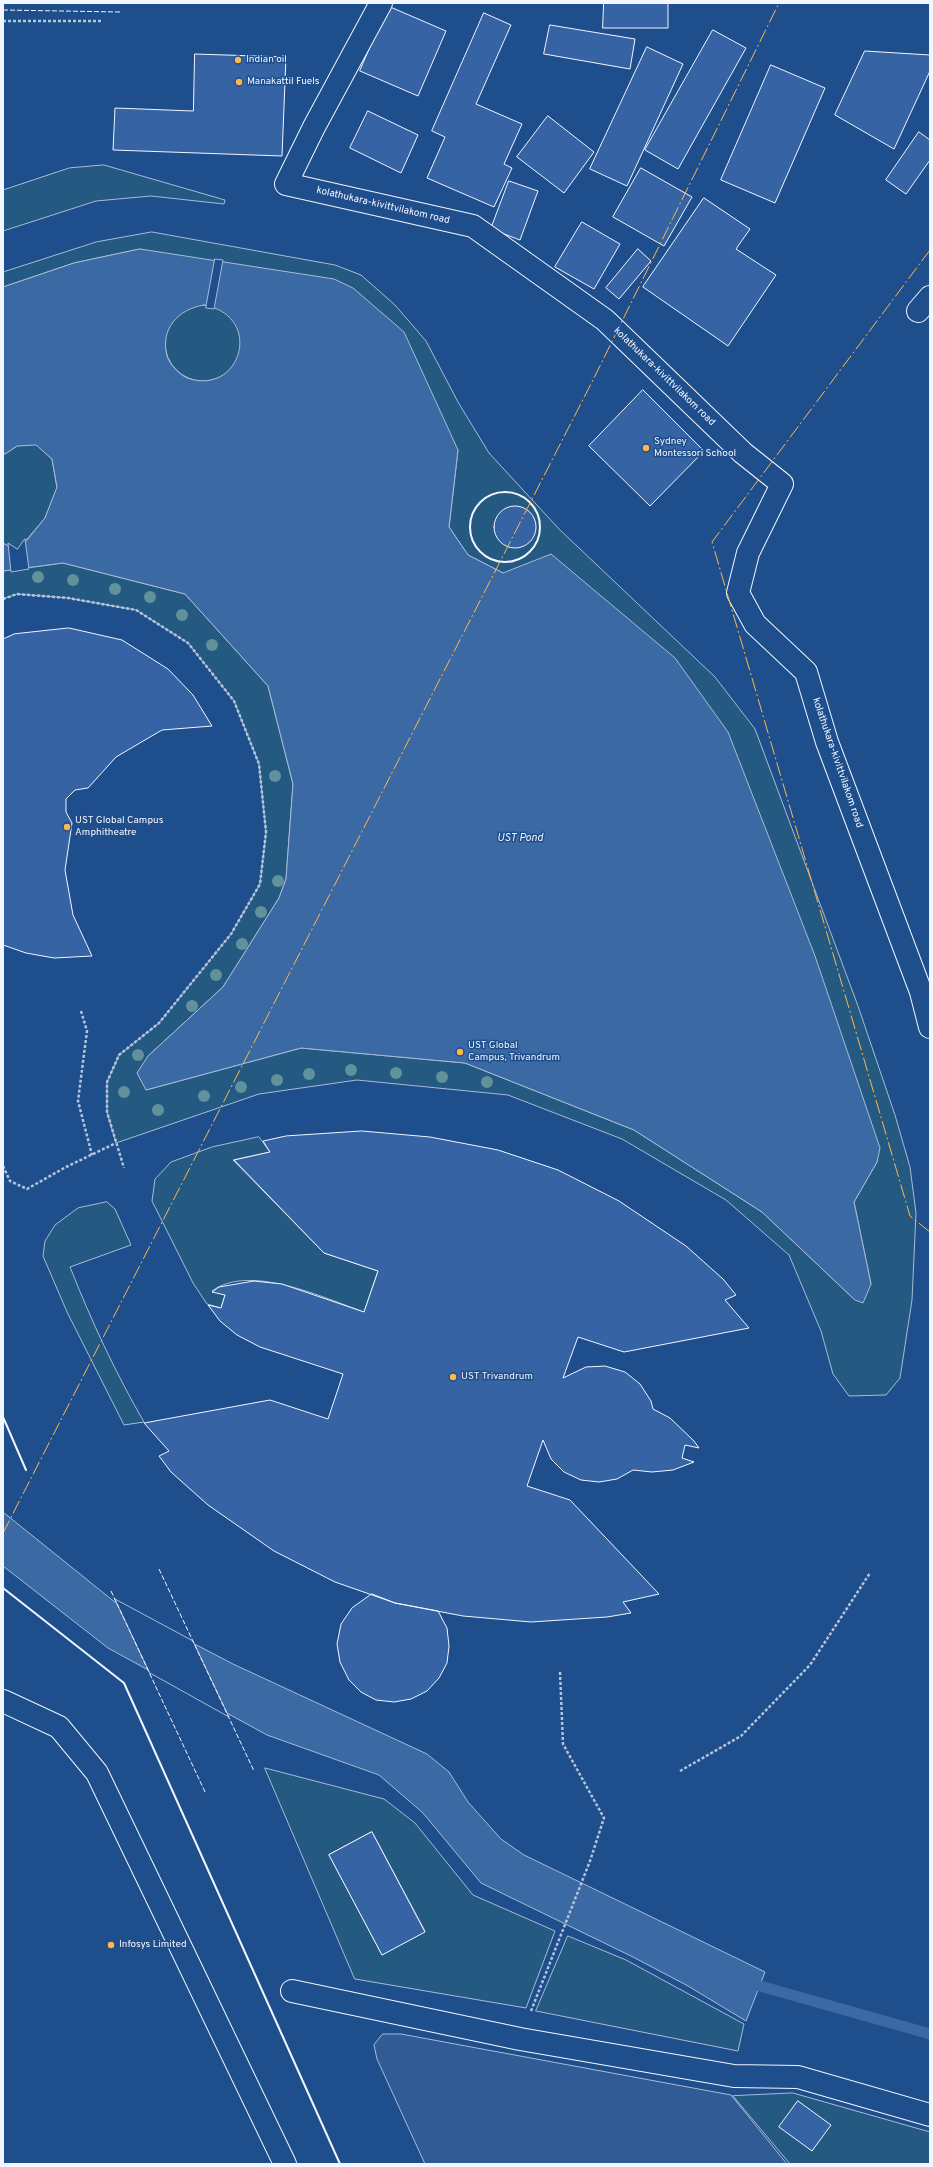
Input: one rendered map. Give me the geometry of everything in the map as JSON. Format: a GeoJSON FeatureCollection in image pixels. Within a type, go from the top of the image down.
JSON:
{"type":"FeatureCollection","features":[{"type":"Feature","properties":{"kind":"street","name":"kolathukara-kivittvilakom road"},"geometry":{"type":"LineString","coordinates":[[381,3],[314,127],[286,184],[473,226],[605,320],[743,453],[782,484],[748,553],[738,593],[755,624],[806,672],[827,742],[921,992],[930,1027]]}},
{"type":"Feature","properties":{"kind":"street"},"geometry":{"type":"LineString","coordinates":[[3,1700],[59,1726],[97,1772],[285,2164]]}},
{"type":"Feature","properties":{"kind":"street"},"geometry":{"type":"LineString","coordinates":[[292,1991],[520,2039],[734,2076],[798,2077],[930,2115]]}},
{"type":"Feature","properties":{"kind":"path"},"geometry":{"type":"LineString","coordinates":[[3,21],[102,21]]}},
{"type":"Feature","properties":{"kind":"path"},"geometry":{"type":"LineString","coordinates":[[3,599],[17,594],[68,598],[136,610],[188,643],[234,701],[259,764],[266,832],[260,884],[231,934],[159,1023],[119,1055],[107,1082],[107,1112],[124,1168]]}},
{"type":"Feature","properties":{"kind":"path"},"geometry":{"type":"LineString","coordinates":[[81,1011],[87,1031],[78,1101],[92,1155]]}},
{"type":"Feature","properties":{"kind":"path"},"geometry":{"type":"LineString","coordinates":[[3,1166],[10,1181],[27,1189],[116,1143]]}},
{"type":"Feature","properties":{"kind":"path"},"geometry":{"type":"LineString","coordinates":[[680,1771],[741,1736],[810,1665],[870,1573]]}},
{"type":"Feature","properties":{"kind":"path"},"geometry":{"type":"LineString","coordinates":[[520,2039],[590,1861],[604,1818],[563,1744],[560,1672]]}},
{"type":"Feature","properties":{"kind":"shaded area"},"geometry":{"type":"Polygon","coordinates":[[[104,165],[225,200],[224,204],[151,196],[96,201],[3,231],[3,190],[69,168],[104,165]]]}},
{"type":"Feature","properties":{"kind":"shaded area"},"geometry":{"type":"Polygon","coordinates":[[[152,232],[335,265],[361,275],[395,305],[426,341],[458,402],[489,453],[559,529],[715,677],[755,729],[858,1006],[895,1115],[910,1167],[916,1213],[912,1300],[900,1378],[886,1395],[849,1396],[833,1374],[821,1331],[789,1255],[726,1200],[622,1139],[508,1095],[357,1080],[259,1094],[116,1143],[107,1112],[107,1082],[119,1055],[159,1023],[231,934],[260,884],[266,832],[259,764],[234,701],[188,643],[136,610],[68,598],[17,594],[3,599],[3,571],[63,563],[185,594],[268,686],[293,784],[286,879],[279,898],[223,987],[148,1056],[146,1090],[301,1048],[465,1063],[634,1130],[762,1212],[855,1300],[871,1284],[854,1202],[877,1162],[503,573],[468,555],[449,527],[458,450],[140,249],[74,263],[3,287],[3,272],[96,242],[152,232]]]}},
{"type":"Feature","properties":{"kind":"shaded area"},"geometry":{"type":"Polygon","coordinates":[[[203,305],[217,308],[230,316],[238,329],[241,343],[238,357],[230,370],[217,378],[203,381],[189,378],[176,370],[168,357],[165,343],[168,329],[176,316],[189,308],[203,305]]]}},
{"type":"Feature","properties":{"kind":"shaded area"},"geometry":{"type":"Polygon","coordinates":[[[36,444],[52,459],[57,488],[45,518],[17,551],[3,543],[3,453],[5,454],[17,446],[36,444]]]}},
{"type":"Feature","properties":{"kind":"shaded area"},"geometry":{"type":"Polygon","coordinates":[[[259,1137],[270,1152],[233,1160],[324,1253],[378,1271],[364,1312],[287,1286],[246,1280],[228,1283],[212,1291],[225,1295],[221,1308],[207,1304],[193,1283],[152,1201],[155,1179],[171,1162],[212,1147],[259,1137]]]}},
{"type":"Feature","properties":{"kind":"shaded area"},"geometry":{"type":"Polygon","coordinates":[[[107,1202],[115,1209],[131,1245],[70,1267],[104,1346],[144,1422],[124,1425],[67,1312],[43,1256],[45,1241],[55,1225],[78,1208],[107,1202]]]}},
{"type":"Feature","properties":{"kind":"shaded area"},"geometry":{"type":"Polygon","coordinates":[[[265,1768],[384,1799],[415,1823],[473,1895],[555,1931],[526,2008],[355,1979],[265,1768]],[[372,1832],[329,1855],[382,1955],[425,1931],[372,1832]]]}},
{"type":"Feature","properties":{"kind":"shaded area"},"geometry":{"type":"Polygon","coordinates":[[[568,1936],[626,1960],[744,2024],[738,2051],[536,2011],[568,1936]]]}},
{"type":"Feature","properties":{"kind":"shaded area"},"geometry":{"type":"Polygon","coordinates":[[[383,2034],[401,2034],[731,2095],[787,2164],[425,2164],[377,2059],[374,2045],[383,2034]]]}},
{"type":"Feature","properties":{"kind":"shaded area"},"geometry":{"type":"Polygon","coordinates":[[[793,2093],[930,2132],[930,2164],[790,2164],[733,2096],[793,2093]]]}},
{"type":"Feature","properties":{"kind":"water","name":"UST Pond"},"geometry":{"type":"Polygon","coordinates":[[[140,249],[334,279],[353,288],[404,332],[458,450],[449,527],[468,555],[503,573],[551,554],[675,658],[728,732],[815,956],[880,1148],[877,1162],[854,1202],[871,1284],[863,1303],[855,1300],[762,1212],[634,1130],[465,1063],[301,1048],[146,1090],[137,1073],[148,1056],[223,987],[279,898],[286,879],[293,784],[268,686],[185,594],[63,563],[3,571],[3,543],[18,551],[45,518],[57,487],[52,459],[36,445],[17,446],[5,454],[3,453],[3,287],[74,263],[140,249]],[[204,305],[195,307],[179,316],[169,329],[166,337],[168,359],[178,372],[187,378],[206,381],[221,376],[232,366],[239,353],[240,338],[235,324],[223,312],[204,305]]]}},
{"type":"Feature","properties":{"kind":"water"},"geometry":{"type":"Polygon","coordinates":[[[3,1512],[116,1603],[233,1664],[427,1754],[449,1772],[468,1802],[501,1839],[524,1855],[765,1972],[746,2021],[688,1986],[633,1957],[481,1883],[423,1813],[379,1775],[267,1735],[108,1648],[3,1566],[3,1512]]]}},
{"type":"Feature","properties":{"kind":"pier"},"geometry":{"type":"Polygon","coordinates":[[[215,259],[223,260],[214,309],[206,308],[215,259]]]}},
{"type":"Feature","properties":{"kind":"pier"},"geometry":{"type":"Polygon","coordinates":[[[25,539],[29,569],[11,572],[8,543],[17,549],[25,539]]]}},
{"type":"Feature","properties":{"kind":"pier"},"geometry":{"type":"Polygon","coordinates":[[[115,1599],[193,1641],[229,1717],[150,1673],[115,1599]]]}},
{"type":"Feature","properties":{"kind":"building"},"geometry":{"type":"Polygon","coordinates":[[[604,3],[668,3],[668,28],[603,28],[604,3]]]}},
{"type":"Feature","properties":{"kind":"building"},"geometry":{"type":"Polygon","coordinates":[[[388,6],[446,31],[418,96],[360,71],[388,6]]]}},
{"type":"Feature","properties":{"kind":"building"},"geometry":{"type":"Polygon","coordinates":[[[484,13],[511,25],[476,104],[522,124],[504,164],[512,168],[494,207],[427,178],[445,137],[432,131],[484,13]]]}},
{"type":"Feature","properties":{"kind":"building"},"geometry":{"type":"Polygon","coordinates":[[[550,25],[635,39],[630,69],[544,54],[550,25]]]}},
{"type":"Feature","properties":{"kind":"building"},"geometry":{"type":"Polygon","coordinates":[[[713,30],[746,48],[678,169],[645,150],[713,30]]]}},
{"type":"Feature","properties":{"kind":"building"},"geometry":{"type":"Polygon","coordinates":[[[647,47],[683,64],[627,186],[590,169],[647,47]]]}},
{"type":"Feature","properties":{"kind":"building"},"geometry":{"type":"Polygon","coordinates":[[[865,51],[930,55],[930,71],[894,149],[835,115],[865,51]]]}},
{"type":"Feature","properties":{"kind":"building","name":"Manakattil Fuels"},"geometry":{"type":"Polygon","coordinates":[[[195,54],[286,57],[282,156],[113,150],[115,108],[193,111],[195,54]]]}},
{"type":"Feature","properties":{"kind":"building"},"geometry":{"type":"Polygon","coordinates":[[[771,65],[825,88],[775,203],[721,180],[771,65]]]}},
{"type":"Feature","properties":{"kind":"building"},"geometry":{"type":"Polygon","coordinates":[[[368,111],[418,135],[401,173],[350,148],[368,111]]]}},
{"type":"Feature","properties":{"kind":"building"},"geometry":{"type":"Polygon","coordinates":[[[548,116],[594,152],[564,193],[517,157],[548,116]]]}},
{"type":"Feature","properties":{"kind":"building"},"geometry":{"type":"Polygon","coordinates":[[[919,132],[930,140],[930,160],[906,194],[886,180],[919,132]]]}},
{"type":"Feature","properties":{"kind":"building"},"geometry":{"type":"Polygon","coordinates":[[[641,168],[692,197],[664,246],[613,217],[641,168]]]}},
{"type":"Feature","properties":{"kind":"building"},"geometry":{"type":"Polygon","coordinates":[[[509,181],[538,191],[520,240],[491,229],[509,181]]]}},
{"type":"Feature","properties":{"kind":"building"},"geometry":{"type":"Polygon","coordinates":[[[704,198],[750,229],[736,249],[776,275],[728,346],[643,287],[704,198]]]}},
{"type":"Feature","properties":{"kind":"building"},"geometry":{"type":"Polygon","coordinates":[[[582,222],[620,244],[594,289],[555,267],[582,222]]]}},
{"type":"Feature","properties":{"kind":"building"},"geometry":{"type":"Polygon","coordinates":[[[638,249],[651,261],[619,299],[606,288],[638,249]]]}},
{"type":"Feature","properties":{"kind":"building","name":"Sydney Montessori School"},"geometry":{"type":"Polygon","coordinates":[[[643,390],[704,451],[650,506],[589,446],[643,390]]]}},
{"type":"Feature","properties":{"kind":"building"},"geometry":{"type":"Polygon","coordinates":[[[511,506],[519,506],[527,509],[533,515],[536,527],[533,539],[527,545],[519,548],[511,548],[503,545],[497,539],[494,531],[494,523],[497,515],[503,509],[511,506]]]}},
{"type":"Feature","properties":{"kind":"building"},"geometry":{"type":"Polygon","coordinates":[[[69,628],[122,640],[168,669],[193,695],[212,726],[162,730],[116,757],[88,788],[75,790],[66,799],[66,812],[72,823],[65,870],[73,915],[92,956],[54,958],[26,953],[3,945],[3,639],[14,634],[69,628]]]}},
{"type":"Feature","properties":{"kind":"building","name":"UST Trivandrum"},"geometry":{"type":"Polygon","coordinates":[[[362,1131],[430,1137],[498,1150],[558,1170],[619,1201],[686,1246],[723,1279],[736,1295],[725,1300],[749,1328],[624,1352],[578,1337],[563,1378],[586,1367],[605,1366],[625,1372],[640,1384],[651,1401],[653,1409],[670,1418],[694,1441],[699,1448],[685,1445],[682,1458],[694,1462],[673,1470],[652,1472],[633,1470],[617,1479],[599,1482],[581,1480],[564,1472],[551,1459],[543,1440],[527,1486],[570,1500],[659,1594],[623,1602],[631,1613],[607,1617],[531,1622],[463,1616],[395,1603],[335,1582],[274,1551],[208,1505],[171,1472],[159,1456],[169,1451],[144,1423],[270,1400],[328,1419],[343,1374],[260,1347],[237,1335],[220,1321],[208,1305],[221,1308],[225,1295],[212,1292],[219,1287],[254,1281],[282,1284],[364,1312],[378,1271],[324,1253],[234,1160],[270,1152],[263,1141],[286,1136],[362,1131]]]}},
{"type":"Feature","properties":{"kind":"building"},"geometry":{"type":"Polygon","coordinates":[[[372,1594],[395,1603],[438,1611],[447,1628],[449,1646],[447,1663],[439,1678],[427,1691],[411,1699],[394,1702],[376,1700],[361,1692],[349,1680],[340,1662],[337,1644],[341,1624],[352,1608],[372,1594]]]}},
{"type":"Feature","properties":{"kind":"building"},"geometry":{"type":"Polygon","coordinates":[[[372,1832],[425,1932],[382,1955],[329,1855],[372,1832]]]}},
{"type":"Feature","properties":{"kind":"building"},"geometry":{"type":"Polygon","coordinates":[[[798,2101],[831,2125],[812,2151],[779,2127],[798,2101]]]}},
{"type":"Feature","properties":{"kind":"waterway"},"geometry":{"type":"LineString","coordinates":[[746,1982],[930,2034]]}},
{"type":"Feature","properties":{"kind":"fence"},"geometry":{"type":"LineString","coordinates":[[3,10],[120,12]]}},
{"type":"Feature","properties":{"kind":"fence"},"geometry":{"type":"LineString","coordinates":[[159,1569],[254,1771]]}},
{"type":"Feature","properties":{"kind":"fence"},"geometry":{"type":"LineString","coordinates":[[111,1591],[206,1794]]}},
{"type":"Feature","properties":{"kind":"wall"},"geometry":{"type":"LineString","coordinates":[[505,492],[518,495],[530,502],[537,514],[540,527],[537,540],[530,552],[518,559],[505,562],[492,559],[480,552],[473,540],[470,527],[473,514],[480,502],[492,495],[505,492]]}},
{"type":"Feature","properties":{"kind":"wall"},"geometry":{"type":"LineString","coordinates":[[3,1417],[26,1470]]}},
{"type":"Feature","properties":{"kind":"wall"},"geometry":{"type":"LineString","coordinates":[[3,1588],[124,1683],[340,2164]]}},
{"type":"Feature","properties":{"kind":"power"},"geometry":{"type":"LineString","coordinates":[[3,1533],[594,378],[779,3]]}},
{"type":"Feature","properties":{"kind":"power"},"geometry":{"type":"LineString","coordinates":[[930,250],[712,542],[910,1216],[930,1232]]}},
{"type":"Feature","properties":{"kind":"place","name":"Indian oil"},"geometry":{"type":"Point","coordinates":[238,60]}},
{"type":"Feature","properties":{"kind":"place","name":"Manakattil Fuels"},"geometry":{"type":"Point","coordinates":[239,82]}},
{"type":"Feature","properties":{"kind":"place","name":"Sydney Montessori School"},"geometry":{"type":"Point","coordinates":[646,448]}},
{"type":"Feature","properties":{"kind":"place","name":"UST Global Campus Amphitheatre"},"geometry":{"type":"Point","coordinates":[67,827]}},
{"type":"Feature","properties":{"kind":"place","name":"UST Global Campus, Trivandrum"},"geometry":{"type":"Point","coordinates":[460,1052]}},
{"type":"Feature","properties":{"kind":"place","name":"UST Trivandrum"},"geometry":{"type":"Point","coordinates":[453,1377]}},
{"type":"Feature","properties":{"kind":"place","name":"Infosys Limited"},"geometry":{"type":"Point","coordinates":[111,1945]}}]}
